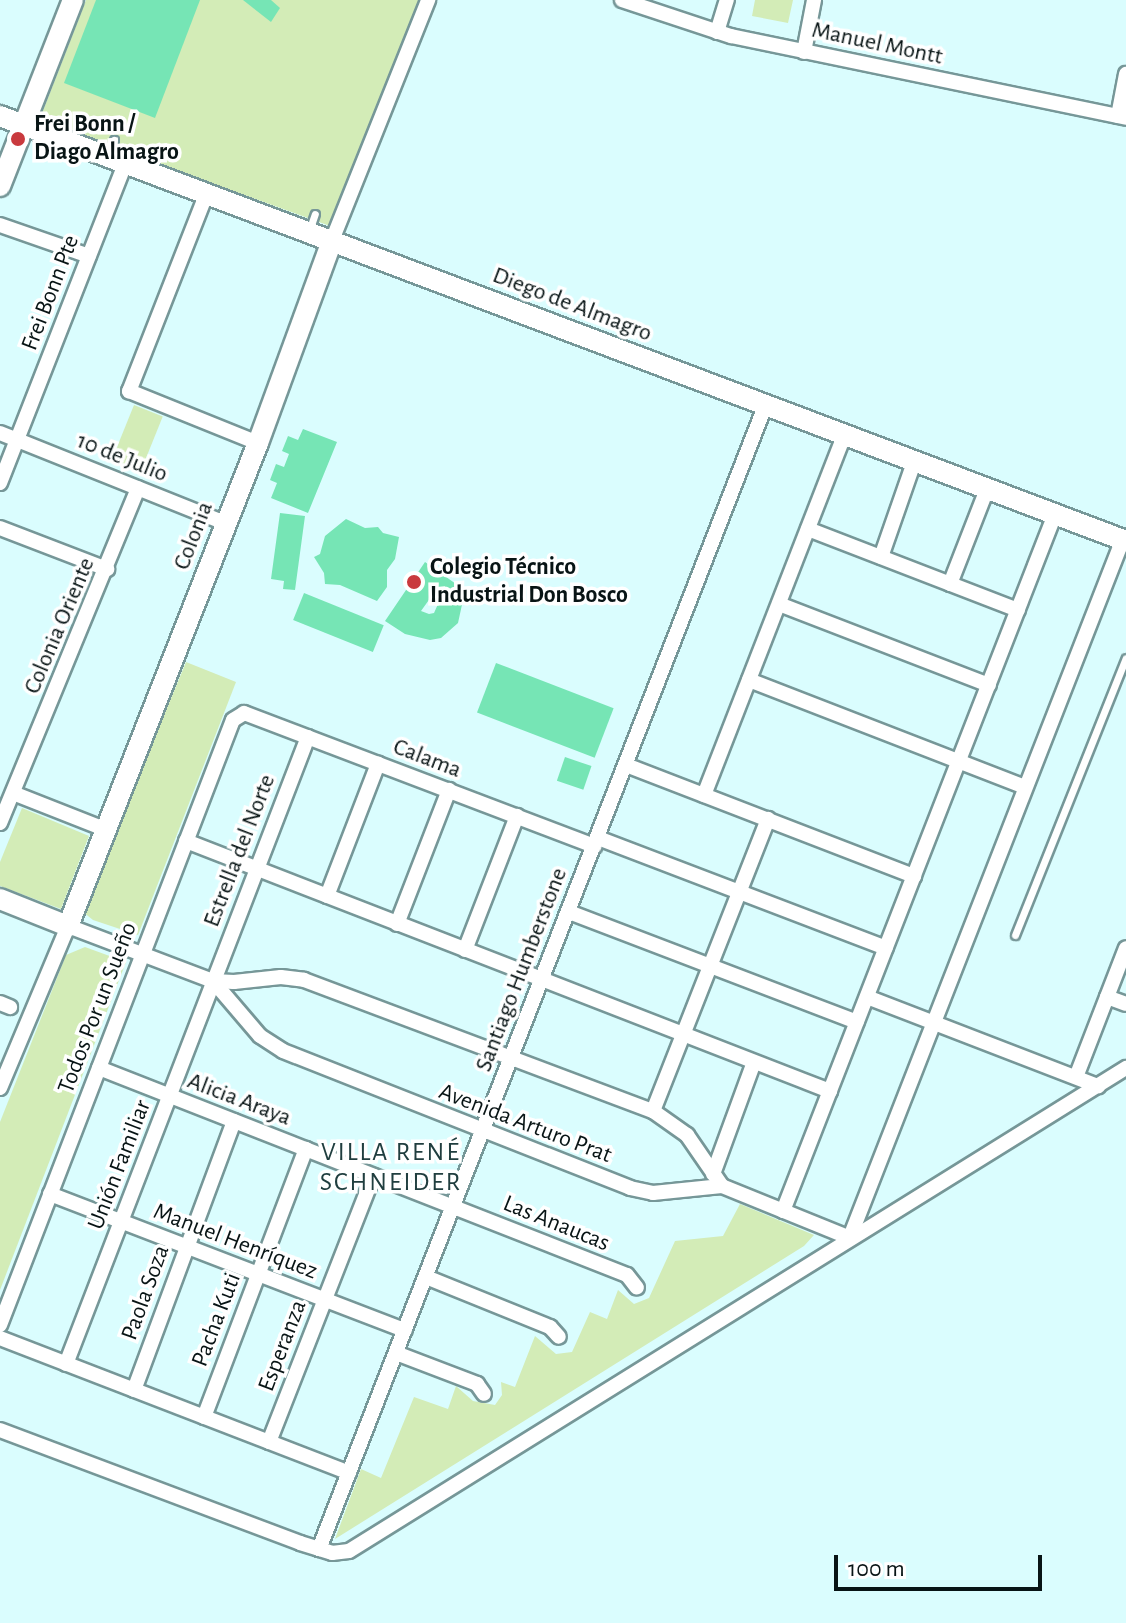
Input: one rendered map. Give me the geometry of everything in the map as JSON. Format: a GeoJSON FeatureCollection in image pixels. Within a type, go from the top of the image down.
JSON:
{"type":"FeatureCollection","features":[{"type":"Feature","properties":{"kind":"street"},"geometry":{"type":"LineString","coordinates":[[0,186],[73,0]]}},
{"type":"Feature","properties":{"kind":"street","name":"Colonia"},"geometry":{"type":"LineString","coordinates":[[0,1088],[107,830],[258,443],[331,243],[428,0]]}},
{"type":"Feature","properties":{"kind":"street","name":"Manuel Montt"},"geometry":{"type":"LineString","coordinates":[[622,0],[717,32],[1122,117]]}},
{"type":"Feature","properties":{"kind":"street"},"geometry":{"type":"LineString","coordinates":[[717,32],[727,0]]}},
{"type":"Feature","properties":{"kind":"street"},"geometry":{"type":"LineString","coordinates":[[804,52],[814,0]]}},
{"type":"Feature","properties":{"kind":"street"},"geometry":{"type":"LineString","coordinates":[[1122,117],[1126,74]]}},
{"type":"Feature","properties":{"kind":"street","name":"Diego de Almagro"},"geometry":{"type":"LineString","coordinates":[[0,116],[116,154],[206,195],[312,224],[331,243],[1124,540]]}},
{"type":"Feature","properties":{"kind":"street","name":"Frei Bonn Pte"},"geometry":{"type":"LineString","coordinates":[[0,483],[89,256],[116,154]]}},
{"type":"Feature","properties":{"kind":"street"},"geometry":{"type":"LineString","coordinates":[[206,195],[129,391],[258,443]]}},
{"type":"Feature","properties":{"kind":"street"},"geometry":{"type":"LineString","coordinates":[[0,225],[89,256]]}},
{"type":"Feature","properties":{"kind":"street","name":"Santiago Humberstone"},"geometry":{"type":"LineString","coordinates":[[319,1549],[765,406]]}},
{"type":"Feature","properties":{"kind":"street","name":"10 de Julio"},"geometry":{"type":"LineString","coordinates":[[0,433],[227,524]]}},
{"type":"Feature","properties":{"kind":"street"},"geometry":{"type":"LineString","coordinates":[[704,795],[844,436]]}},
{"type":"Feature","properties":{"kind":"street"},"geometry":{"type":"LineString","coordinates":[[881,557],[914,462]]}},
{"type":"Feature","properties":{"kind":"street","name":"Colonia Oriente"},"geometry":{"type":"LineString","coordinates":[[0,823],[138,488]]}},
{"type":"Feature","properties":{"kind":"street"},"geometry":{"type":"LineString","coordinates":[[950,584],[987,489]]}},
{"type":"Feature","properties":{"kind":"street"},"geometry":{"type":"LineString","coordinates":[[783,1211],[1055,514]]}},
{"type":"Feature","properties":{"kind":"street"},"geometry":{"type":"LineString","coordinates":[[0,528],[107,569]]}},
{"type":"Feature","properties":{"kind":"street"},"geometry":{"type":"LineString","coordinates":[[808,529],[1018,610]]}},
{"type":"Feature","properties":{"kind":"street"},"geometry":{"type":"LineString","coordinates":[[850,1238],[1124,540]]}},
{"type":"Feature","properties":{"kind":"street"},"geometry":{"type":"LineString","coordinates":[[779,604],[989,685]]}},
{"type":"Feature","properties":{"kind":"street"},"geometry":{"type":"LineString","coordinates":[[749,680],[1025,787]]}},
{"type":"Feature","properties":{"kind":"street","name":"Calama"},"geometry":{"type":"LineString","coordinates":[[244,713],[517,816],[739,892],[886,948]]}},
{"type":"Feature","properties":{"kind":"street","name":"Todos Por un Sueño"},"geometry":{"type":"LineString","coordinates":[[0,1325],[233,720],[244,713]]}},
{"type":"Feature","properties":{"kind":"street","name":"Estrella del Norte"},"geometry":{"type":"LineString","coordinates":[[213,981],[308,737]]}},
{"type":"Feature","properties":{"kind":"street"},"geometry":{"type":"LineString","coordinates":[[327,896],[378,764]]}},
{"type":"Feature","properties":{"kind":"street"},"geometry":{"type":"LineString","coordinates":[[626,765],[914,876]]}},
{"type":"Feature","properties":{"kind":"street"},"geometry":{"type":"LineString","coordinates":[[397,924],[449,790]]}},
{"type":"Feature","properties":{"kind":"street"},"geometry":{"type":"LineString","coordinates":[[13,793],[107,830]]}},
{"type":"Feature","properties":{"kind":"street"},"geometry":{"type":"LineString","coordinates":[[465,950],[517,816]]}},
{"type":"Feature","properties":{"kind":"street"},"geometry":{"type":"LineString","coordinates":[[653,1111],[768,819]]}},
{"type":"Feature","properties":{"kind":"street"},"geometry":{"type":"LineString","coordinates":[[186,841],[830,1091]]}},
{"type":"Feature","properties":{"kind":"street"},"geometry":{"type":"LineString","coordinates":[[0,899],[68,926]]}},
{"type":"Feature","properties":{"kind":"street"},"geometry":{"type":"LineString","coordinates":[[569,912],[857,1022]]}},
{"type":"Feature","properties":{"kind":"street","name":"Avenida Arturo Prat"},"geometry":{"type":"LineString","coordinates":[[68,926],[213,981],[273,977],[304,980],[653,1111],[687,1135],[718,1180],[850,1238]]}},
{"type":"Feature","properties":{"kind":"street"},"geometry":{"type":"LineString","coordinates":[[1076,1077],[1126,948]]}},
{"type":"Feature","properties":{"kind":"street","name":"Avenida Arturo Prat"},"geometry":{"type":"LineString","coordinates":[[213,981],[260,1036],[283,1051],[483,1132],[630,1188],[653,1193],[718,1180]]}},
{"type":"Feature","properties":{"kind":"street","name":"Unión Familiar"},"geometry":{"type":"LineString","coordinates":[[66,1364],[213,981]]}},
{"type":"Feature","properties":{"kind":"street"},"geometry":{"type":"LineString","coordinates":[[867,997],[1098,1086]]}},
{"type":"Feature","properties":{"kind":"street"},"geometry":{"type":"LineString","coordinates":[[1107,997],[1126,1004]]}},
{"type":"Feature","properties":{"kind":"street"},"geometry":{"type":"LineString","coordinates":[[718,1180],[754,1062]]}},
{"type":"Feature","properties":{"kind":"street","name":"Alicia Araya"},"geometry":{"type":"LineString","coordinates":[[99,1068],[453,1207]]}},
{"type":"Feature","properties":{"kind":"street"},"geometry":{"type":"LineString","coordinates":[[0,1430],[319,1549],[332,1553],[349,1551],[1126,1068]]}},
{"type":"Feature","properties":{"kind":"street","name":"Paola Soza"},"geometry":{"type":"LineString","coordinates":[[134,1390],[234,1121]]}},
{"type":"Feature","properties":{"kind":"street","name":"Pacha Kuti"},"geometry":{"type":"LineString","coordinates":[[204,1417],[306,1149]]}},
{"type":"Feature","properties":{"kind":"street","name":"Esperanza"},"geometry":{"type":"LineString","coordinates":[[269,1442],[373,1176]]}},
{"type":"Feature","properties":{"kind":"street","name":"Manuel Henríquez"},"geometry":{"type":"LineString","coordinates":[[50,1194],[405,1330]]}},
{"type":"Feature","properties":{"kind":"street","name":"Las Anaucas"},"geometry":{"type":"LineString","coordinates":[[453,1207],[627,1275],[637,1288]]}},
{"type":"Feature","properties":{"kind":"street"},"geometry":{"type":"LineString","coordinates":[[426,1277],[550,1327],[559,1337]]}},
{"type":"Feature","properties":{"kind":"street"},"geometry":{"type":"LineString","coordinates":[[0,1338],[349,1473]]}},
{"type":"Feature","properties":{"kind":"street"},"geometry":{"type":"LineString","coordinates":[[396,1353],[477,1384],[484,1394]]}},
{"type":"Feature","properties":{"kind":"lane"},"geometry":{"type":"LineString","coordinates":[[1015,935],[1126,658]]}},
{"type":"Feature","properties":{"kind":"green space"},"geometry":{"type":"Polygon","coordinates":[[[86,0],[422,0],[330,226],[39,121],[86,0]]]}},
{"type":"Feature","properties":{"kind":"green space"},"geometry":{"type":"Polygon","coordinates":[[[755,0],[793,0],[788,23],[752,16],[755,0]]]}},
{"type":"Feature","properties":{"kind":"green space"},"geometry":{"type":"Polygon","coordinates":[[[134,405],[163,417],[140,473],[111,462],[134,405]]]}},
{"type":"Feature","properties":{"kind":"green space"},"geometry":{"type":"Polygon","coordinates":[[[186,662],[236,682],[138,935],[93,920],[83,912],[186,662]]]}},
{"type":"Feature","properties":{"kind":"green space"},"geometry":{"type":"Polygon","coordinates":[[[22,808],[89,836],[61,909],[0,886],[0,862],[22,808]]]}},
{"type":"Feature","properties":{"kind":"green space"},"geometry":{"type":"Polygon","coordinates":[[[85,947],[126,962],[0,1290],[0,1122],[66,955],[85,947]]]}},
{"type":"Feature","properties":{"kind":"green space"},"geometry":{"type":"Polygon","coordinates":[[[740,1204],[814,1235],[804,1246],[335,1539],[361,1469],[381,1478],[414,1397],[448,1409],[456,1386],[473,1401],[495,1405],[502,1395],[501,1382],[515,1387],[535,1336],[556,1354],[572,1352],[590,1312],[607,1319],[618,1290],[634,1304],[649,1298],[675,1241],[723,1236],[740,1204]]]}},
{"type":"Feature","properties":{"kind":"building"},"geometry":{"type":"Polygon","coordinates":[[[96,0],[200,0],[155,118],[64,83],[96,0]]]}},
{"type":"Feature","properties":{"kind":"building"},"geometry":{"type":"Polygon","coordinates":[[[243,0],[271,0],[280,8],[271,22],[243,0]]]}},
{"type":"Feature","properties":{"kind":"building"},"geometry":{"type":"Polygon","coordinates":[[[303,429],[337,442],[308,513],[271,498],[277,483],[270,480],[276,464],[284,467],[289,454],[282,451],[288,436],[298,440],[303,429]]]}},
{"type":"Feature","properties":{"kind":"building"},"geometry":{"type":"Polygon","coordinates":[[[280,513],[305,516],[295,590],[283,589],[284,581],[271,579],[280,513]]]}},
{"type":"Feature","properties":{"kind":"building"},"geometry":{"type":"Polygon","coordinates":[[[346,519],[365,528],[378,527],[383,533],[399,537],[395,559],[387,570],[387,587],[377,601],[340,585],[325,584],[324,573],[314,557],[320,554],[325,536],[346,519]]]}},
{"type":"Feature","properties":{"kind":"building"},"geometry":{"type":"Polygon","coordinates":[[[425,562],[456,584],[463,600],[458,623],[441,638],[430,640],[405,634],[385,621],[425,562]],[[431,597],[421,611],[434,613],[438,604],[431,597]]]}},
{"type":"Feature","properties":{"kind":"building"},"geometry":{"type":"Polygon","coordinates":[[[304,593],[384,625],[373,652],[293,620],[304,593]]]}},
{"type":"Feature","properties":{"kind":"building"},"geometry":{"type":"Polygon","coordinates":[[[496,663],[614,708],[595,758],[477,712],[496,663]]]}},
{"type":"Feature","properties":{"kind":"building"},"geometry":{"type":"Polygon","coordinates":[[[565,757],[591,766],[583,790],[557,781],[565,757]]]}},
{"type":"Feature","properties":{"kind":"place","name":"Frei Bonn / Diago Almagro"},"geometry":{"type":"Point","coordinates":[18,139]}},
{"type":"Feature","properties":{"kind":"place","name":"Colegio Técnico Industrial Don Bosco"},"geometry":{"type":"Point","coordinates":[414,582]}},
{"type":"Feature","properties":{"kind":"district","name":"VILLA RENÉ SCHNEIDER"},"geometry":{"type":"Point","coordinates":[391,1168]}}]}
